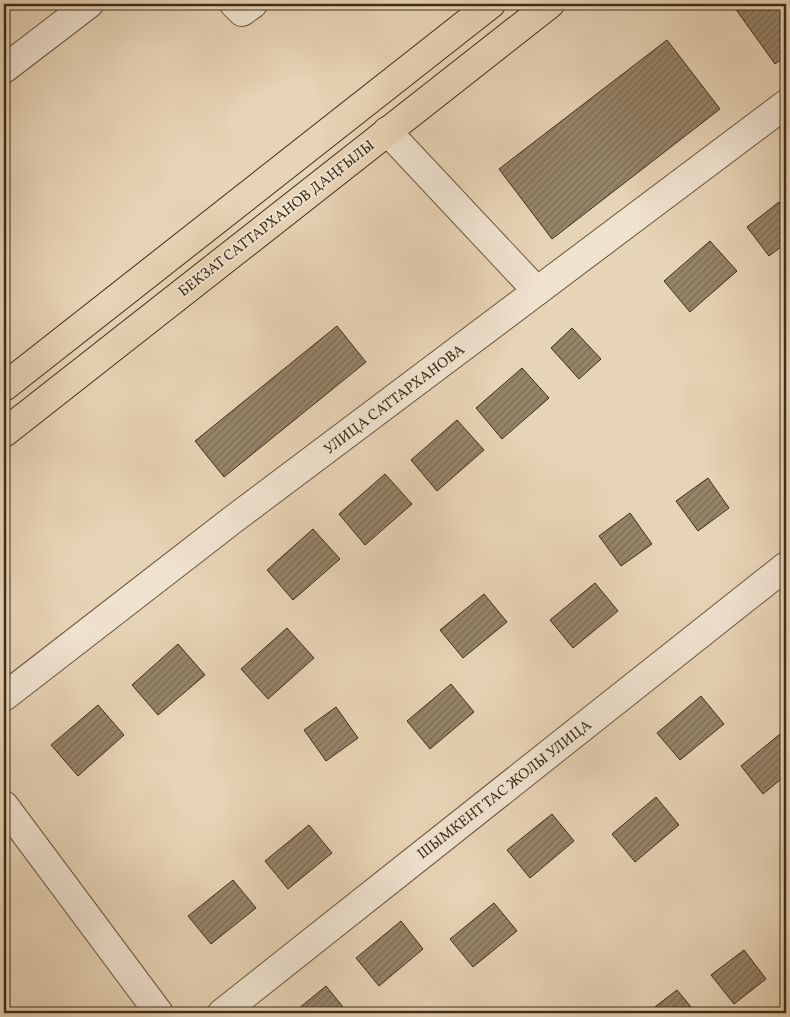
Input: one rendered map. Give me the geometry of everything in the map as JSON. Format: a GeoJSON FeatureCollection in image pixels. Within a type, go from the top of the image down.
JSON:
{"type":"FeatureCollection","features":[{"type":"Feature","properties":{"kind":"main road"},"geometry":{"type":"LineString","coordinates":[[4,387],[491,4]]}},
{"type":"Feature","properties":{"kind":"main road","name":"БЕКЗАТ САТТАРХАНОВ ДАҢҒЫЛЫ"},"geometry":{"type":"LineString","coordinates":[[4,433],[550,4]]}},
{"type":"Feature","properties":{"kind":"street"},"geometry":{"type":"LineString","coordinates":[[4,68],[89,4]]}},
{"type":"Feature","properties":{"kind":"street"},"geometry":{"type":"LineString","coordinates":[[234,4],[242,12],[253,4]]}},
{"type":"Feature","properties":{"kind":"street","name":"УЛИЦА САТТАРХАНОВА"},"geometry":{"type":"LineString","coordinates":[[4,697],[243,512],[786,104]]}},
{"type":"Feature","properties":{"kind":"street"},"geometry":{"type":"LineString","coordinates":[[387,131],[537,291]]}},
{"type":"Feature","properties":{"kind":"street","name":"ШЫМКЕНТ ТАС ЖОЛЫ УЛИЦА"},"geometry":{"type":"LineString","coordinates":[[222,1013],[786,566]]}},
{"type":"Feature","properties":{"kind":"street"},"geometry":{"type":"LineString","coordinates":[[4,805],[159,1013]]}},
{"type":"Feature","properties":{"kind":"building"},"geometry":{"type":"Polygon","coordinates":[[[732,4],[786,4],[786,56],[775,64],[732,4]]]}},
{"type":"Feature","properties":{"kind":"building"},"geometry":{"type":"Polygon","coordinates":[[[667,40],[720,109],[552,239],[499,169],[667,40]]]}},
{"type":"Feature","properties":{"kind":"building"},"geometry":{"type":"Polygon","coordinates":[[[779,202],[786,211],[786,243],[769,256],[747,227],[779,202]]]}},
{"type":"Feature","properties":{"kind":"building"},"geometry":{"type":"Polygon","coordinates":[[[710,241],[737,271],[690,312],[664,281],[710,241]]]}},
{"type":"Feature","properties":{"kind":"building"},"geometry":{"type":"Polygon","coordinates":[[[337,326],[366,362],[224,477],[195,441],[337,326]]]}},
{"type":"Feature","properties":{"kind":"building"},"geometry":{"type":"Polygon","coordinates":[[[572,328],[601,359],[579,379],[551,348],[572,328]]]}},
{"type":"Feature","properties":{"kind":"building"},"geometry":{"type":"Polygon","coordinates":[[[522,368],[549,398],[502,439],[476,408],[522,368]]]}},
{"type":"Feature","properties":{"kind":"building"},"geometry":{"type":"Polygon","coordinates":[[[457,420],[484,450],[437,491],[411,460],[457,420]]]}},
{"type":"Feature","properties":{"kind":"building"},"geometry":{"type":"Polygon","coordinates":[[[385,474],[412,504],[365,545],[339,514],[385,474]]]}},
{"type":"Feature","properties":{"kind":"building"},"geometry":{"type":"Polygon","coordinates":[[[708,478],[729,508],[698,531],[676,501],[708,478]]]}},
{"type":"Feature","properties":{"kind":"building"},"geometry":{"type":"Polygon","coordinates":[[[630,513],[652,544],[621,566],[599,536],[630,513]]]}},
{"type":"Feature","properties":{"kind":"building"},"geometry":{"type":"Polygon","coordinates":[[[313,529],[340,559],[293,600],[267,570],[313,529]]]}},
{"type":"Feature","properties":{"kind":"building"},"geometry":{"type":"Polygon","coordinates":[[[595,583],[618,611],[573,648],[550,620],[595,583]]]}},
{"type":"Feature","properties":{"kind":"building"},"geometry":{"type":"Polygon","coordinates":[[[484,594],[507,622],[463,658],[440,630],[484,594]]]}},
{"type":"Feature","properties":{"kind":"building"},"geometry":{"type":"Polygon","coordinates":[[[287,628],[314,658],[268,699],[241,669],[287,628]]]}},
{"type":"Feature","properties":{"kind":"building"},"geometry":{"type":"Polygon","coordinates":[[[786,628],[786,639],[781,633],[786,628]]]}},
{"type":"Feature","properties":{"kind":"building"},"geometry":{"type":"Polygon","coordinates":[[[178,644],[205,675],[158,715],[132,685],[178,644]]]}},
{"type":"Feature","properties":{"kind":"building"},"geometry":{"type":"Polygon","coordinates":[[[451,684],[474,712],[430,749],[407,721],[451,684]]]}},
{"type":"Feature","properties":{"kind":"building"},"geometry":{"type":"Polygon","coordinates":[[[701,696],[724,724],[680,760],[657,733],[701,696]]]}},
{"type":"Feature","properties":{"kind":"building"},"geometry":{"type":"Polygon","coordinates":[[[98,705],[124,735],[78,776],[51,745],[98,705]]]}},
{"type":"Feature","properties":{"kind":"building"},"geometry":{"type":"Polygon","coordinates":[[[336,707],[358,738],[326,761],[304,730],[336,707]]]}},
{"type":"Feature","properties":{"kind":"building"},"geometry":{"type":"Polygon","coordinates":[[[785,730],[786,775],[763,794],[741,766],[785,730]]]}},
{"type":"Feature","properties":{"kind":"building"},"geometry":{"type":"Polygon","coordinates":[[[656,797],[679,825],[635,862],[612,834],[656,797]]]}},
{"type":"Feature","properties":{"kind":"building"},"geometry":{"type":"Polygon","coordinates":[[[552,814],[574,841],[530,878],[507,850],[552,814]]]}},
{"type":"Feature","properties":{"kind":"building"},"geometry":{"type":"Polygon","coordinates":[[[309,825],[332,853],[288,889],[265,861],[309,825]]]}},
{"type":"Feature","properties":{"kind":"building"},"geometry":{"type":"Polygon","coordinates":[[[233,880],[256,908],[211,944],[188,916],[233,880]]]}},
{"type":"Feature","properties":{"kind":"building"},"geometry":{"type":"Polygon","coordinates":[[[494,903],[517,931],[473,967],[450,939],[494,903]]]}},
{"type":"Feature","properties":{"kind":"building"},"geometry":{"type":"Polygon","coordinates":[[[401,921],[423,949],[379,986],[356,958],[401,921]]]}},
{"type":"Feature","properties":{"kind":"building"},"geometry":{"type":"Polygon","coordinates":[[[744,950],[766,979],[734,1004],[711,975],[744,950]]]}},
{"type":"Feature","properties":{"kind":"building"},"geometry":{"type":"Polygon","coordinates":[[[326,986],[348,1013],[293,1013],[326,986]]]}},
{"type":"Feature","properties":{"kind":"building"},"geometry":{"type":"Polygon","coordinates":[[[677,990],[696,1013],[647,1013],[677,990]]]}}]}
